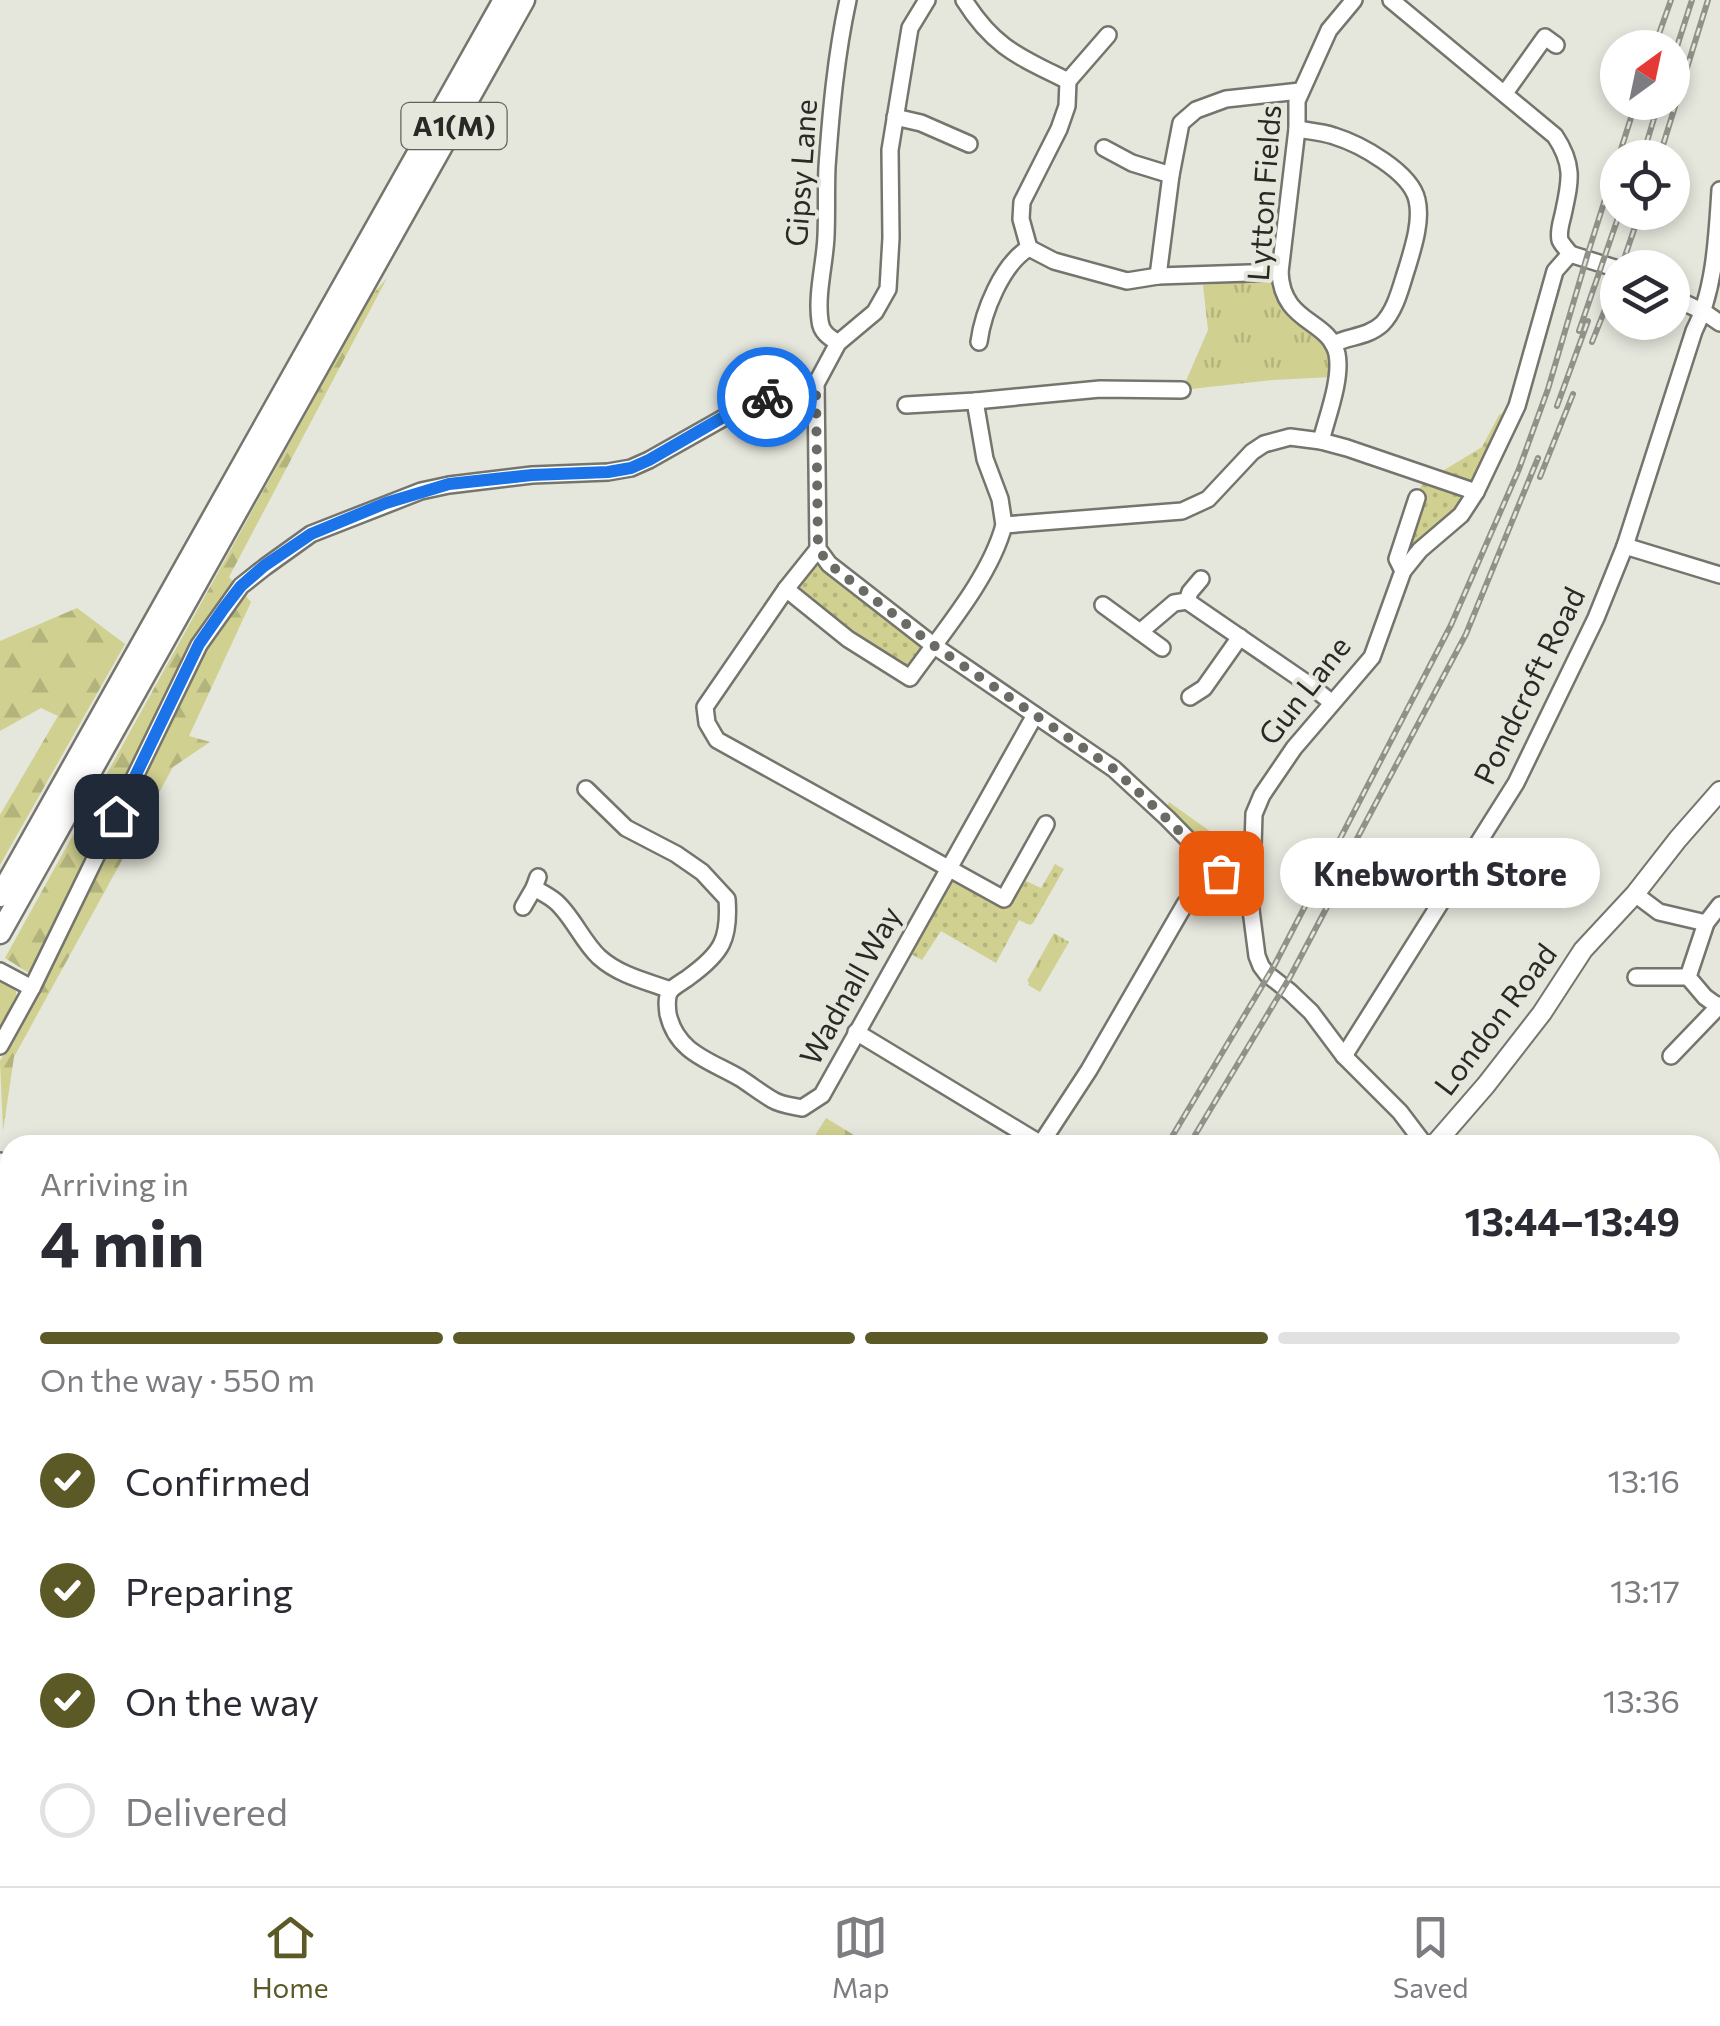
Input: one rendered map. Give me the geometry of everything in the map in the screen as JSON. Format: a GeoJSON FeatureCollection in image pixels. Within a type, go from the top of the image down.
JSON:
{"type":"FeatureCollection","features":[{"type":"Feature","properties":{"kind":"highway","name":"A1(M)"},"geometry":{"type":"LineString","coordinates":[[0,896],[504,0]]}},
{"type":"Feature","properties":{"kind":"highway","name":"A1(M)"},"geometry":{"type":"LineString","coordinates":[[0,933],[524,0]]}},
{"type":"Feature","properties":{"kind":"main road","name":"London Road"},"geometry":{"type":"LineString","coordinates":[[1443,1135],[1542,1014],[1582,950],[1635,894],[1720,790]]}},
{"type":"Feature","properties":{"kind":"street","name":"Gipsy Lane"},"geometry":{"type":"LineString","coordinates":[[838,344],[820,325],[820,308],[831,124],[848,0]]}},
{"type":"Feature","properties":{"kind":"street"},"geometry":{"type":"LineString","coordinates":[[927,0],[910,28],[890,150],[888,289],[875,312],[838,344],[816,391],[818,549],[829,564],[933,645],[1114,769],[1225,877],[1251,910]]}},
{"type":"Feature","properties":{"kind":"street"},"geometry":{"type":"LineString","coordinates":[[964,0],[997,42],[1068,81]]}},
{"type":"Feature","properties":{"kind":"street","name":"Lytton Fields"},"geometry":{"type":"LineString","coordinates":[[1333,344],[1292,308],[1283,292],[1280,272],[1297,101],[1330,30],[1354,0]]}},
{"type":"Feature","properties":{"kind":"street"},"geometry":{"type":"LineString","coordinates":[[1391,0],[1411,6],[1548,129],[1566,152],[1570,167],[1560,239],[1570,254],[1600,264]]}},
{"type":"Feature","properties":{"kind":"street"},"geometry":{"type":"LineString","coordinates":[[1108,35],[1068,81],[1067,106],[1060,129],[1022,202],[1023,234],[1029,248],[1054,261],[1127,281],[1158,276],[1280,272]]}},
{"type":"Feature","properties":{"kind":"street"},"geometry":{"type":"LineString","coordinates":[[1505,92],[1544,37],[1556,45]]}},
{"type":"Feature","properties":{"kind":"street"},"geometry":{"type":"LineString","coordinates":[[1158,276],[1181,122],[1196,110],[1226,98],[1300,92]]}},
{"type":"Feature","properties":{"kind":"street"},"geometry":{"type":"LineString","coordinates":[[895,117],[921,122],[969,144]]}},
{"type":"Feature","properties":{"kind":"street"},"geometry":{"type":"LineString","coordinates":[[1296,130],[1338,137],[1364,149],[1405,180],[1417,198],[1412,254],[1388,316],[1371,332],[1333,344],[1338,358],[1337,377],[1321,441]]}},
{"type":"Feature","properties":{"kind":"street"},"geometry":{"type":"LineString","coordinates":[[1104,148],[1132,163],[1171,175]]}},
{"type":"Feature","properties":{"kind":"street","name":"Pondcroft Road"},"geometry":{"type":"LineString","coordinates":[[1344,1056],[1516,783],[1596,618],[1625,546],[1694,331],[1704,312],[1720,190]]}},
{"type":"Feature","properties":{"kind":"street"},"geometry":{"type":"LineString","coordinates":[[979,342],[990,301],[1016,258],[1029,248]]}},
{"type":"Feature","properties":{"kind":"street","name":"Gun Lane"},"geometry":{"type":"LineString","coordinates":[[1418,1135],[1344,1056],[1311,1012],[1264,970],[1257,956],[1251,910],[1254,814],[1262,795],[1294,748],[1372,657],[1404,571],[1420,550],[1461,516],[1476,492],[1517,406],[1554,270],[1570,254]]}},
{"type":"Feature","properties":{"kind":"street"},"geometry":{"type":"LineString","coordinates":[[1690,305],[1720,323]]}},
{"type":"Feature","properties":{"kind":"street"},"geometry":{"type":"LineString","coordinates":[[906,405],[1100,389],[1182,390]]}},
{"type":"Feature","properties":{"kind":"street"},"geometry":{"type":"LineString","coordinates":[[0,1046],[199,644],[241,586],[264,566],[311,534],[421,491],[449,484],[631,468],[750,404],[780,394],[816,391]]}},
{"type":"Feature","properties":{"kind":"street"},"geometry":{"type":"LineString","coordinates":[[786,590],[848,639],[910,678],[994,556],[1004,525],[1000,499],[985,459],[975,401]]}},
{"type":"Feature","properties":{"kind":"street"},"geometry":{"type":"LineString","coordinates":[[1004,525],[1182,511],[1208,499],[1242,461],[1264,444],[1290,437],[1321,441],[1476,492]]}},
{"type":"Feature","properties":{"kind":"street"},"geometry":{"type":"LineString","coordinates":[[1404,571],[1396,559],[1417,498]]}},
{"type":"Feature","properties":{"kind":"street"},"geometry":{"type":"LineString","coordinates":[[1625,546],[1720,575]]}},
{"type":"Feature","properties":{"kind":"street"},"geometry":{"type":"LineString","coordinates":[[818,549],[704,708],[707,723],[718,740],[1004,899],[1046,824]]}},
{"type":"Feature","properties":{"kind":"street"},"geometry":{"type":"LineString","coordinates":[[1187,601],[1202,579]]}},
{"type":"Feature","properties":{"kind":"street"},"geometry":{"type":"LineString","coordinates":[[1140,632],[1174,603],[1187,601],[1331,702]]}},
{"type":"Feature","properties":{"kind":"street"},"geometry":{"type":"LineString","coordinates":[[1103,604],[1162,648]]}},
{"type":"Feature","properties":{"kind":"street"},"geometry":{"type":"LineString","coordinates":[[1190,697],[1204,688],[1240,637]]}},
{"type":"Feature","properties":{"kind":"street","name":"Wadnall Way"},"geometry":{"type":"LineString","coordinates":[[671,990],[666,1004],[670,1024],[691,1052],[775,1102],[802,1108],[822,1094],[1034,715]]}},
{"type":"Feature","properties":{"kind":"street"},"geometry":{"type":"LineString","coordinates":[[522,908],[536,883],[610,966],[671,990],[721,948],[728,929],[727,898],[702,872],[626,828],[586,789]]}},
{"type":"Feature","properties":{"kind":"street"},"geometry":{"type":"LineString","coordinates":[[1046,1135],[1089,1070],[1185,904],[1194,893],[1254,863]]}},
{"type":"Feature","properties":{"kind":"street"},"geometry":{"type":"LineString","coordinates":[[1635,894],[1659,912],[1706,924]]}},
{"type":"Feature","properties":{"kind":"street"},"geometry":{"type":"LineString","coordinates":[[1688,977],[1706,924],[1720,905]]}},
{"type":"Feature","properties":{"kind":"street"},"geometry":{"type":"LineString","coordinates":[[4,973],[32,988]]}},
{"type":"Feature","properties":{"kind":"street"},"geometry":{"type":"LineString","coordinates":[[1636,977],[1688,977]]}},
{"type":"Feature","properties":{"kind":"street"},"geometry":{"type":"LineString","coordinates":[[1671,1056],[1719,1006],[1705,998],[1688,977]]}},
{"type":"Feature","properties":{"kind":"street"},"geometry":{"type":"LineString","coordinates":[[856,1032],[1025,1135]]}},
{"type":"Feature","properties":{"kind":"green space"},"geometry":{"type":"Polygon","coordinates":[[[387,278],[229,577],[251,602],[189,736],[210,742],[173,767],[14,1057],[3,1131],[0,1061],[43,982],[5,958],[371,296],[387,278]]]}},
{"type":"Feature","properties":{"kind":"green space"},"geometry":{"type":"Polygon","coordinates":[[[1275,280],[1333,355],[1331,377],[1182,390],[1208,330],[1203,285],[1275,280]]]}},
{"type":"Feature","properties":{"kind":"green space"},"geometry":{"type":"Polygon","coordinates":[[[1512,408],[1475,480],[1441,472],[1482,447],[1499,415],[1512,408]]]}},
{"type":"Feature","properties":{"kind":"green space"},"geometry":{"type":"Polygon","coordinates":[[[1423,481],[1458,494],[1463,505],[1404,562],[1401,558],[1424,496],[1419,492],[1423,481]]]}},
{"type":"Feature","properties":{"kind":"green space"},"geometry":{"type":"Polygon","coordinates":[[[816,565],[927,647],[909,671],[848,633],[797,590],[816,565]]]}},
{"type":"Feature","properties":{"kind":"green space"},"geometry":{"type":"Polygon","coordinates":[[[77,608],[125,644],[0,865],[0,815],[58,716],[41,708],[0,731],[0,641],[77,608]]]}},
{"type":"Feature","properties":{"kind":"green space"},"geometry":{"type":"Polygon","coordinates":[[[1169,802],[1239,852],[1248,839],[1246,860],[1230,869],[1225,867],[1166,810],[1169,802]]]}},
{"type":"Feature","properties":{"kind":"green space"},"geometry":{"type":"Polygon","coordinates":[[[1055,864],[1064,869],[1033,923],[1019,920],[996,963],[941,931],[922,960],[911,954],[952,880],[962,879],[1010,907],[1026,881],[1041,888],[1055,864]]]}},
{"type":"Feature","properties":{"kind":"green space"},"geometry":{"type":"Polygon","coordinates":[[[1054,933],[1069,942],[1040,992],[1027,981],[1054,933]]]}},
{"type":"Feature","properties":{"kind":"green space"},"geometry":{"type":"Polygon","coordinates":[[[0,979],[16,991],[17,1000],[0,1031],[0,979]]]}},
{"type":"Feature","properties":{"kind":"green space"},"geometry":{"type":"Polygon","coordinates":[[[826,1118],[854,1135],[815,1135],[826,1118]]]}},
{"type":"Feature","properties":{"kind":"railway"},"geometry":{"type":"LineString","coordinates":[[1660,30],[1671,0]]}},
{"type":"Feature","properties":{"kind":"railway"},"geometry":{"type":"LineString","coordinates":[[1682,30],[1692,0]]}},
{"type":"Feature","properties":{"kind":"railway"},"geometry":{"type":"LineString","coordinates":[[1665,140],[1708,0]]}},
{"type":"Feature","properties":{"kind":"railway"},"geometry":{"type":"LineString","coordinates":[[1173,1135],[1274,966],[1451,625],[1519,469],[1548,389],[1630,120]]}},
{"type":"Feature","properties":{"kind":"railway"},"geometry":{"type":"LineString","coordinates":[[1647,140],[1654,120]]}},
{"type":"Feature","properties":{"kind":"railway"},"geometry":{"type":"LineString","coordinates":[[1579,331],[1614,230]]}},
{"type":"Feature","properties":{"kind":"railway"},"geometry":{"type":"LineString","coordinates":[[1627,250],[1634,230]]}},
{"type":"Feature","properties":{"kind":"railway"},"geometry":{"type":"LineString","coordinates":[[1557,406],[1588,321]]}},
{"type":"Feature","properties":{"kind":"railway"},"geometry":{"type":"LineString","coordinates":[[1592,342],[1600,322]]}},
{"type":"Feature","properties":{"kind":"railway"},"geometry":{"type":"LineString","coordinates":[[1540,477],[1573,394]]}},
{"type":"Feature","properties":{"kind":"railway"},"geometry":{"type":"LineString","coordinates":[[1344,863],[1466,634],[1538,458]]}},
{"type":"Feature","properties":{"kind":"railway"},"geometry":{"type":"LineString","coordinates":[[1195,1135],[1290,977],[1355,854]]}},
{"type":"Feature","properties":{"kind":"way so far"},"geometry":{"type":"LineString","coordinates":[[767,397],[816,391],[818,549],[829,564],[933,645],[1114,769],[1221,873]]}},
{"type":"Feature","properties":{"kind":"place","name":"Knebworth Store"},"geometry":{"type":"Point","coordinates":[1221,873]}},
{"type":"Feature","properties":{"kind":"route"},"geometry":{"type":"LineString","coordinates":[[116,816],[199,644],[241,586],[311,534],[386,503],[449,484],[631,468],[767,397]]}}]}
